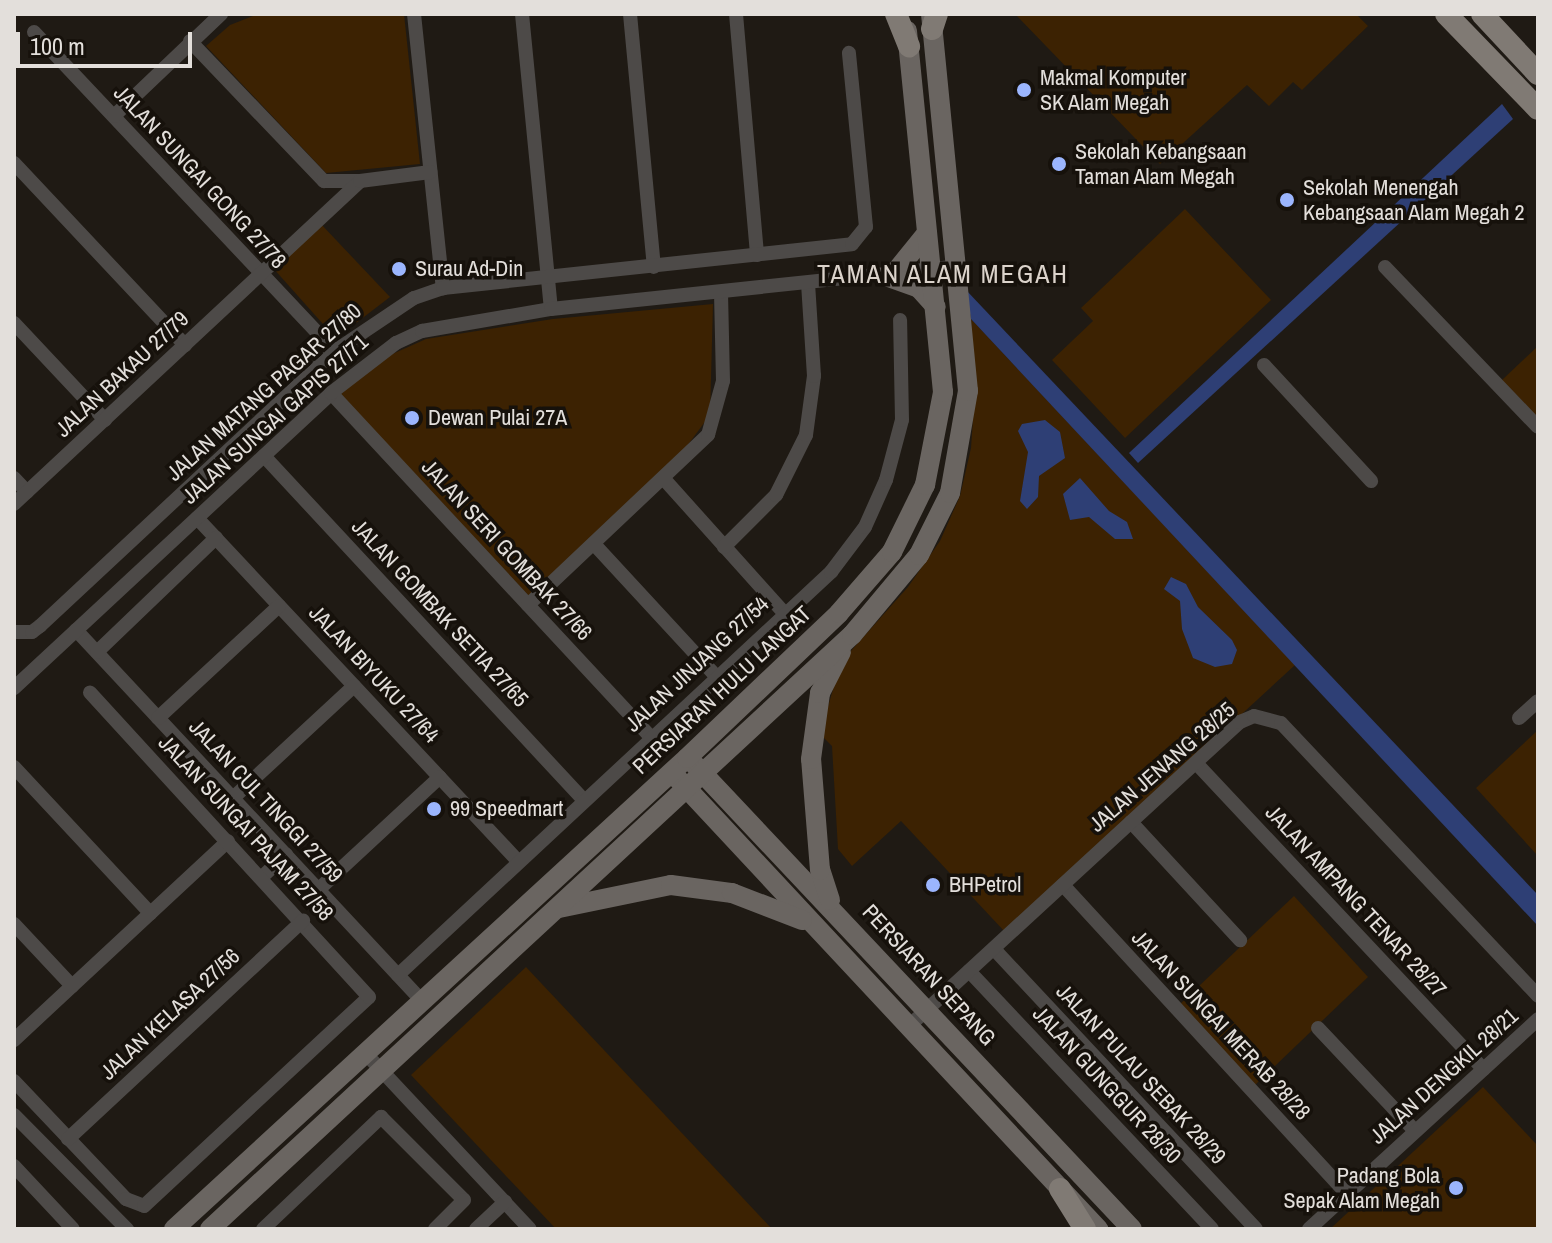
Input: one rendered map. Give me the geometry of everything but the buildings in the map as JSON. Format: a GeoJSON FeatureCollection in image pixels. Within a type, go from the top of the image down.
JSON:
{"type":"FeatureCollection","features":[{"type":"Feature","properties":{"kind":"main road"},"geometry":{"type":"LineString","coordinates":[[896,14],[909,46]]}},
{"type":"Feature","properties":{"kind":"main road","name":"PERSIARAN HULU LANGAT"},"geometry":{"type":"LineString","coordinates":[[210,1229],[374,1062],[423,1002],[694,765],[866,585],[905,531],[925,485],[940,424],[943,392],[905,14]]}},
{"type":"Feature","properties":{"kind":"main road"},"geometry":{"type":"LineString","coordinates":[[1446,14],[1538,109]]}},
{"type":"Feature","properties":{"kind":"main road"},"geometry":{"type":"LineString","coordinates":[[1482,14],[1538,74]]}},
{"type":"Feature","properties":{"kind":"main road","name":"PERSIARAN HULU LANGAT"},"geometry":{"type":"LineString","coordinates":[[694,765],[852,635],[919,555],[950,493],[968,391],[933,19]]}},
{"type":"Feature","properties":{"kind":"main road"},"geometry":{"type":"LineString","coordinates":[[927,233],[890,275],[919,288],[936,307]]}},
{"type":"Feature","properties":{"kind":"main road"},"geometry":{"type":"LineString","coordinates":[[836,912],[820,870],[811,759],[820,693],[852,635]]}},
{"type":"Feature","properties":{"kind":"main road","name":"PERSIARAN SEPANG"},"geometry":{"type":"LineString","coordinates":[[694,765],[929,1008],[1132,1229]]}},
{"type":"Feature","properties":{"kind":"main road"},"geometry":{"type":"LineString","coordinates":[[678,780],[1098,1229]]}},
{"type":"Feature","properties":{"kind":"main road","name":"PERSIARAN HULU LANGAT"},"geometry":{"type":"LineString","coordinates":[[174,1229],[553,909],[678,780]]}},
{"type":"Feature","properties":{"kind":"main road"},"geometry":{"type":"LineString","coordinates":[[553,909],[621,892],[692,886],[769,904],[816,928]]}},
{"type":"Feature","properties":{"kind":"main road"},"geometry":{"type":"LineString","coordinates":[[1060,1189],[1085,1229]]}},
{"type":"Feature","properties":{"kind":"street"},"geometry":{"type":"LineString","coordinates":[[114,116],[221,14]]}},
{"type":"Feature","properties":{"kind":"street"},"geometry":{"type":"LineString","coordinates":[[414,14],[443,288]]}},
{"type":"Feature","properties":{"kind":"street"},"geometry":{"type":"LineString","coordinates":[[522,14],[551,309]]}},
{"type":"Feature","properties":{"kind":"street"},"geometry":{"type":"LineString","coordinates":[[630,14],[654,267]]}},
{"type":"Feature","properties":{"kind":"street"},"geometry":{"type":"LineString","coordinates":[[736,14],[757,255]]}},
{"type":"Feature","properties":{"kind":"street","name":"JALAN SUNGAI GONG 27/78"},"geometry":{"type":"LineString","coordinates":[[34,32],[335,351]]}},
{"type":"Feature","properties":{"kind":"street"},"geometry":{"type":"LineString","coordinates":[[190,41],[324,181],[360,181],[430,172]]}},
{"type":"Feature","properties":{"kind":"street","name":"JALAN MATANG PAGAR 27/80"},"geometry":{"type":"LineString","coordinates":[[14,632],[32,632],[40,626],[335,351],[390,310],[443,288],[843,247],[860,238],[866,227],[849,53]]}},
{"type":"Feature","properties":{"kind":"street"},"geometry":{"type":"LineString","coordinates":[[14,163],[185,345]]}},
{"type":"Feature","properties":{"kind":"street","name":"JALAN BAKAU 27/79"},"geometry":{"type":"LineString","coordinates":[[14,504],[360,181]]}},
{"type":"Feature","properties":{"kind":"street","name":"JALAN SUNGAI GAPIS 27/71"},"geometry":{"type":"LineString","coordinates":[[17,680],[76,630],[331,393],[375,356],[422,331],[551,309],[957,266]]}},
{"type":"Feature","properties":{"kind":"street"},"geometry":{"type":"LineString","coordinates":[[1385,267],[1538,427]]}},
{"type":"Feature","properties":{"kind":"street"},"geometry":{"type":"LineString","coordinates":[[724,547],[776,495],[806,435],[814,376],[808,284]]}},
{"type":"Feature","properties":{"kind":"street"},"geometry":{"type":"LineString","coordinates":[[528,605],[699,446],[719,412],[723,381],[721,292]]}},
{"type":"Feature","properties":{"kind":"street","name":"JALAN JINJANG 27/54"},"geometry":{"type":"LineString","coordinates":[[398,975],[831,572],[865,527],[886,480],[902,420],[900,320]]}},
{"type":"Feature","properties":{"kind":"street"},"geometry":{"type":"LineString","coordinates":[[14,323],[105,420]]}},
{"type":"Feature","properties":{"kind":"street"},"geometry":{"type":"LineString","coordinates":[[1264,365],[1371,481]]}},
{"type":"Feature","properties":{"kind":"street","name":"JALAN SERI GOMBAK 27/66"},"geometry":{"type":"LineString","coordinates":[[331,393],[651,737]]}},
{"type":"Feature","properties":{"kind":"street","name":"JALAN GOMBAK SETIA 27/65"},"geometry":{"type":"LineString","coordinates":[[264,456],[584,800]]}},
{"type":"Feature","properties":{"kind":"street"},"geometry":{"type":"LineString","coordinates":[[14,478],[27,492]]}},
{"type":"Feature","properties":{"kind":"street"},"geometry":{"type":"LineString","coordinates":[[664,479],[785,614]]}},
{"type":"Feature","properties":{"kind":"street","name":"JALAN BIYUKU 27/64"},"geometry":{"type":"LineString","coordinates":[[197,518],[518,861]]}},
{"type":"Feature","properties":{"kind":"street"},"geometry":{"type":"LineString","coordinates":[[97,652],[216,538]]}},
{"type":"Feature","properties":{"kind":"street"},"geometry":{"type":"LineString","coordinates":[[594,544],[716,676]]}},
{"type":"Feature","properties":{"kind":"street"},"geometry":{"type":"LineString","coordinates":[[158,718],[279,606]]}},
{"type":"Feature","properties":{"kind":"street","name":"JALAN CUL TINGGI 27/59"},"geometry":{"type":"LineString","coordinates":[[76,630],[423,1002]]}},
{"type":"Feature","properties":{"kind":"street"},"geometry":{"type":"LineString","coordinates":[[233,798],[354,686]]}},
{"type":"Feature","properties":{"kind":"street","name":"JALAN SUNGAI PAJAM 27/58"},"geometry":{"type":"LineString","coordinates":[[68,1139],[126,1199],[134,1205],[151,1204],[364,1005],[369,992],[90,693]]}},
{"type":"Feature","properties":{"kind":"street"},"geometry":{"type":"LineString","coordinates":[[1519,718],[1538,701]]}},
{"type":"Feature","properties":{"kind":"street","name":"JALAN JENANG 28/25"},"geometry":{"type":"LineString","coordinates":[[908,1027],[1247,717],[1263,715],[1281,723],[1538,996]]}},
{"type":"Feature","properties":{"kind":"street","name":"JALAN AMPANG TENAR 28/27"},"geometry":{"type":"LineString","coordinates":[[1196,763],[1483,1069]]}},
{"type":"Feature","properties":{"kind":"street"},"geometry":{"type":"LineString","coordinates":[[14,767],[150,913]]}},
{"type":"Feature","properties":{"kind":"street"},"geometry":{"type":"LineString","coordinates":[[318,890],[440,777]]}},
{"type":"Feature","properties":{"kind":"street"},"geometry":{"type":"LineString","coordinates":[[1131,822],[1240,940]]}},
{"type":"Feature","properties":{"kind":"street"},"geometry":{"type":"LineString","coordinates":[[14,1040],[228,841]]}},
{"type":"Feature","properties":{"kind":"street"},"geometry":{"type":"LineString","coordinates":[[262,877],[286,855]]}},
{"type":"Feature","properties":{"kind":"street","name":"JALAN SUNGAI MERAB 28/28"},"geometry":{"type":"LineString","coordinates":[[1063,885],[1347,1194]]}},
{"type":"Feature","properties":{"kind":"street","name":"JALAN KELASA 27/56"},"geometry":{"type":"LineString","coordinates":[[68,1139],[303,921]]}},
{"type":"Feature","properties":{"kind":"street"},"geometry":{"type":"LineString","coordinates":[[14,924],[72,986]]}},
{"type":"Feature","properties":{"kind":"street","name":"JALAN PULAU SEBAK 28/29"},"geometry":{"type":"LineString","coordinates":[[994,949],[1256,1229]]}},
{"type":"Feature","properties":{"kind":"street","name":"JALAN GUNGGUR 28/30"},"geometry":{"type":"LineString","coordinates":[[969,971],[1212,1229]]}},
{"type":"Feature","properties":{"kind":"street","name":"JALAN DENGKIL 28/21"},"geometry":{"type":"LineString","coordinates":[[1309,1229],[1538,1019]]}},
{"type":"Feature","properties":{"kind":"street"},"geometry":{"type":"LineString","coordinates":[[1318,1028],[1415,1131]]}},
{"type":"Feature","properties":{"kind":"street"},"geometry":{"type":"LineString","coordinates":[[374,1062],[530,1229]]}},
{"type":"Feature","properties":{"kind":"street"},"geometry":{"type":"LineString","coordinates":[[14,1081],[68,1139]]}},
{"type":"Feature","properties":{"kind":"street"},"geometry":{"type":"LineString","coordinates":[[14,1115],[123,1228]]}},
{"type":"Feature","properties":{"kind":"street"},"geometry":{"type":"LineString","coordinates":[[263,1229],[381,1117],[462,1198],[435,1229]]}},
{"type":"Feature","properties":{"kind":"street"},"geometry":{"type":"LineString","coordinates":[[424,1157],[445,1138]]}},
{"type":"Feature","properties":{"kind":"street"},"geometry":{"type":"LineString","coordinates":[[14,1166],[73,1229]]}},
{"type":"Feature","properties":{"kind":"street"},"geometry":{"type":"LineString","coordinates":[[476,1229],[505,1202]]}},
{"type":"Feature","properties":{"kind":"shaded area"},"geometry":{"type":"Polygon","coordinates":[[[404,14],[420,164],[326,173],[206,46],[230,25],[253,16],[404,14]]]}},
{"type":"Feature","properties":{"kind":"shaded area"},"geometry":{"type":"Polygon","coordinates":[[[1015,14],[1356,14],[1368,26],[1302,90],[1293,82],[1269,106],[1247,85],[1160,164],[1015,14]]]}},
{"type":"Feature","properties":{"kind":"shaded area"},"geometry":{"type":"Polygon","coordinates":[[[1185,209],[1271,300],[1125,438],[1052,360],[1093,321],[1081,308],[1185,209]]]}},
{"type":"Feature","properties":{"kind":"shaded area"},"geometry":{"type":"Polygon","coordinates":[[[320,223],[390,297],[343,333],[331,333],[273,268],[320,223]]]}},
{"type":"Feature","properties":{"kind":"shaded area"},"geometry":{"type":"Polygon","coordinates":[[[713,304],[710,415],[684,450],[529,596],[340,395],[379,360],[426,339],[553,319],[713,304]]]}},
{"type":"Feature","properties":{"kind":"shaded area"},"geometry":{"type":"Polygon","coordinates":[[[971,319],[1295,665],[1005,932],[901,821],[852,866],[838,849],[832,746],[820,734],[841,662],[908,587],[940,541],[960,496],[971,448],[975,390],[971,319]]]}},
{"type":"Feature","properties":{"kind":"shaded area"},"geometry":{"type":"Polygon","coordinates":[[[1538,346],[1538,418],[1502,380],[1538,346]]]}},
{"type":"Feature","properties":{"kind":"shaded area"},"geometry":{"type":"Polygon","coordinates":[[[1538,730],[1538,856],[1476,788],[1538,730]]]}},
{"type":"Feature","properties":{"kind":"shaded area"},"geometry":{"type":"Polygon","coordinates":[[[1294,896],[1368,977],[1255,1085],[1179,1005],[1294,896]]]}},
{"type":"Feature","properties":{"kind":"shaded area"},"geometry":{"type":"Polygon","coordinates":[[[526,967],[772,1229],[556,1229],[411,1075],[526,967]]]}},
{"type":"Feature","properties":{"kind":"shaded area","name":"Padang Bola Sepak Alam Megah"},"geometry":{"type":"Polygon","coordinates":[[[1483,1087],[1538,1146],[1538,1229],[1330,1229],[1483,1087]]]}},
{"type":"Feature","properties":{"kind":"water"},"geometry":{"type":"Polygon","coordinates":[[[1502,104],[1513,119],[1138,463],[1129,453],[1502,104]]]}},
{"type":"Feature","properties":{"kind":"water"},"geometry":{"type":"Polygon","coordinates":[[[966,290],[1538,895],[1538,926],[971,319],[966,290]]]}},
{"type":"Feature","properties":{"kind":"water"},"geometry":{"type":"Polygon","coordinates":[[[1045,420],[1060,432],[1065,458],[1039,476],[1038,497],[1027,509],[1020,501],[1028,452],[1018,431],[1022,424],[1045,420]]]}},
{"type":"Feature","properties":{"kind":"water"},"geometry":{"type":"Polygon","coordinates":[[[1080,478],[1109,511],[1127,522],[1133,539],[1115,539],[1089,517],[1070,520],[1063,494],[1080,478]]]}},
{"type":"Feature","properties":{"kind":"water"},"geometry":{"type":"Polygon","coordinates":[[[1171,577],[1186,584],[1198,607],[1232,640],[1237,650],[1232,664],[1215,667],[1193,658],[1182,629],[1180,601],[1164,589],[1171,577]]]}},
{"type":"Feature","properties":{"kind":"place","name":"Makmal Komputer SK Alam Megah"},"geometry":{"type":"Point","coordinates":[1024,90]}},
{"type":"Feature","properties":{"kind":"place","name":"Sekolah Kebangsaan Taman Alam Megah"},"geometry":{"type":"Point","coordinates":[1059,164]}},
{"type":"Feature","properties":{"kind":"place","name":"Sekolah Menengah Kebangsaan Alam Megah 2"},"geometry":{"type":"Point","coordinates":[1287,200]}},
{"type":"Feature","properties":{"kind":"place","name":"Surau Ad-Din"},"geometry":{"type":"Point","coordinates":[399,269]}},
{"type":"Feature","properties":{"kind":"place","name":"Dewan Pulai 27A"},"geometry":{"type":"Point","coordinates":[412,418]}},
{"type":"Feature","properties":{"kind":"place","name":"99 Speedmart"},"geometry":{"type":"Point","coordinates":[434,809]}},
{"type":"Feature","properties":{"kind":"place","name":"BHPetrol"},"geometry":{"type":"Point","coordinates":[933,885]}},
{"type":"Feature","properties":{"kind":"place","name":"Padang Bola Sepak Alam Megah"},"geometry":{"type":"Point","coordinates":[1456,1188]}},
{"type":"Feature","properties":{"kind":"district","name":"TAMAN ALAM MEGAH"},"geometry":{"type":"Point","coordinates":[943,274]}}]}
